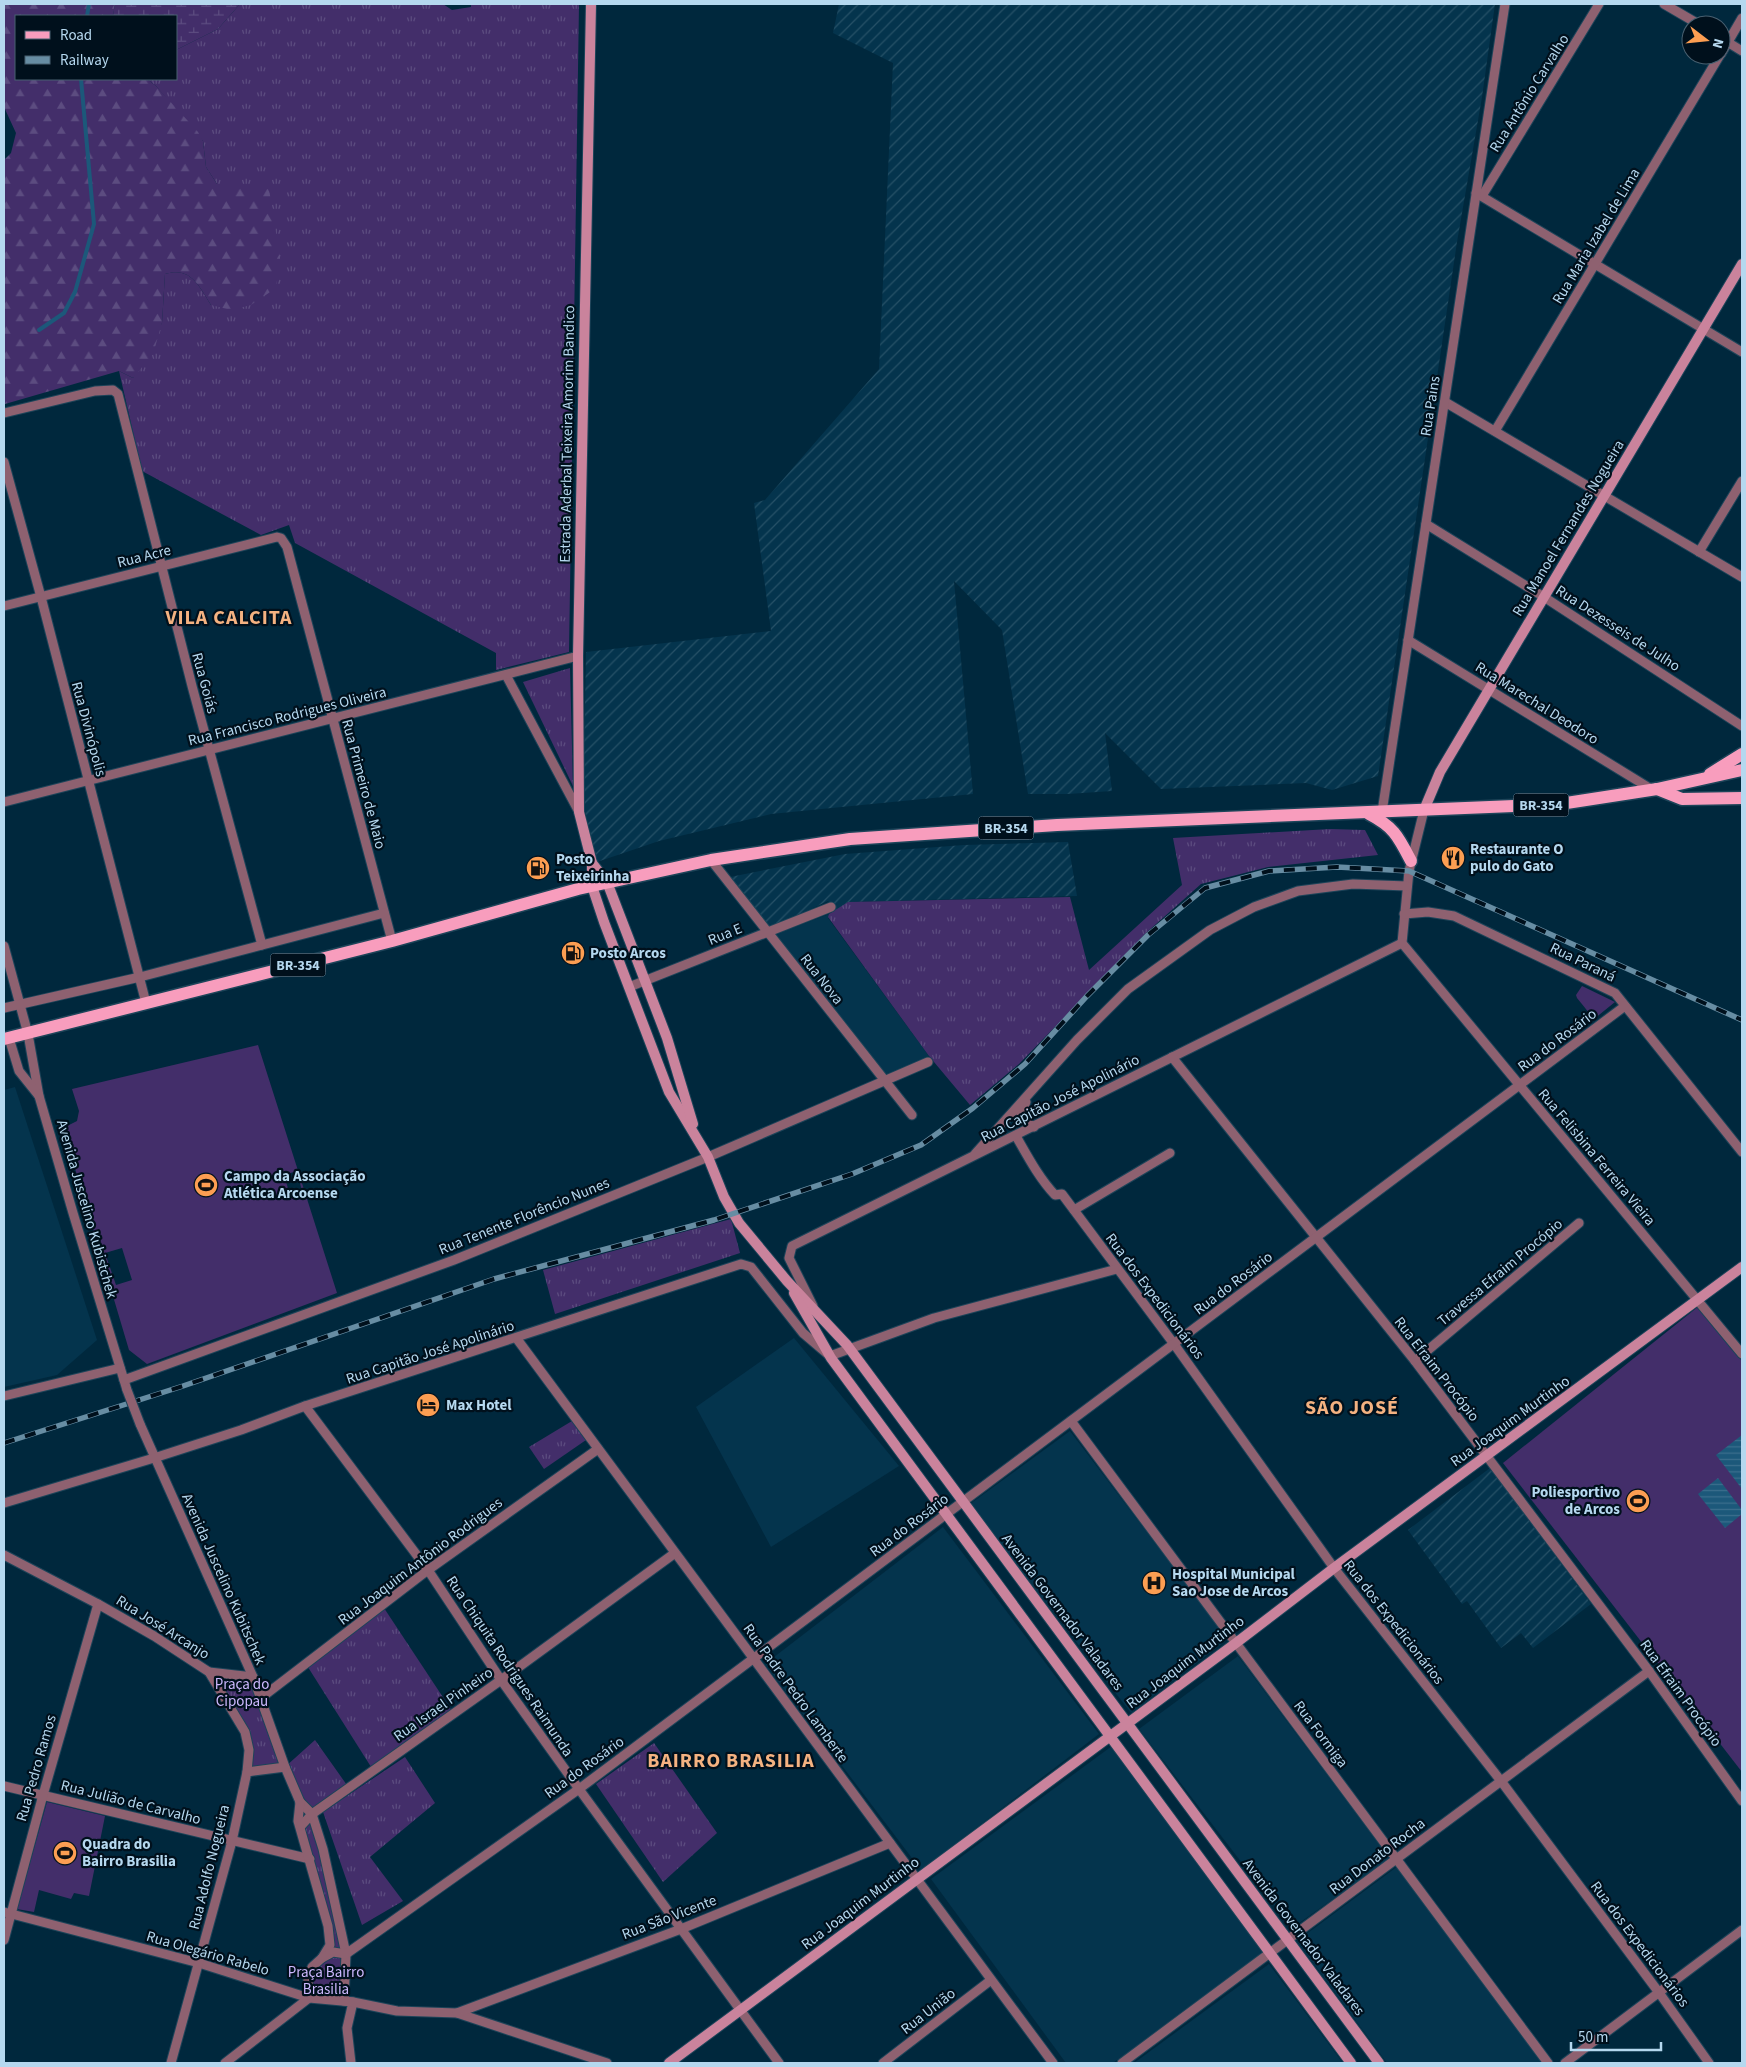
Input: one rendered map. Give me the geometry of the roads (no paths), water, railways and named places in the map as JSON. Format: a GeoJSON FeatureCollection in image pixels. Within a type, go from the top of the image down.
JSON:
{"type":"FeatureCollection","features":[{"type":"Feature","properties":{"kind":"main road"},"geometry":{"type":"LineString","coordinates":[[1701,780],[1742,754]]}},
{"type":"Feature","properties":{"kind":"main road","name":"BR-354"},"geometry":{"type":"LineString","coordinates":[[6,1038],[28,1034],[392,940],[607,882],[711,860],[860,838],[1057,825],[1560,804],[1654,789],[1742,770]]}},
{"type":"Feature","properties":{"kind":"main road"},"geometry":{"type":"LineString","coordinates":[[1654,789],[1682,799],[1742,798]]}},
{"type":"Feature","properties":{"kind":"main road"},"geometry":{"type":"LineString","coordinates":[[1366,813],[1386,823],[1397,835],[1411,861]]}},
{"type":"Feature","properties":{"kind":"street","name":"Estrada Aderbal Teixeira Amorim Bandico"},"geometry":{"type":"LineString","coordinates":[[591,4],[578,656],[579,812],[592,863],[592,886]]}},
{"type":"Feature","properties":{"kind":"street","name":"Rua Pains"},"geometry":{"type":"LineString","coordinates":[[1382,812],[1479,195],[1505,4]]}},
{"type":"Feature","properties":{"kind":"street","name":"Rua Antônio Carvalho"},"geometry":{"type":"LineString","coordinates":[[1479,195],[1599,4]]}},
{"type":"Feature","properties":{"kind":"street"},"geometry":{"type":"LineString","coordinates":[[1664,4],[1683,15]]}},
{"type":"Feature","properties":{"kind":"street","name":"Rua Maria Izabel de Lima"},"geometry":{"type":"LineString","coordinates":[[1731,31],[1742,18]]}},
{"type":"Feature","properties":{"kind":"street"},"geometry":{"type":"LineString","coordinates":[[1731,44],[1742,50]]}},
{"type":"Feature","properties":{"kind":"street","name":"Rua Maria Izabel de Lima"},"geometry":{"type":"LineString","coordinates":[[1495,431],[1714,65]]}},
{"type":"Feature","properties":{"kind":"street"},"geometry":{"type":"LineString","coordinates":[[1479,195],[1742,352]]}},
{"type":"Feature","properties":{"kind":"street","name":"Rua Manoel Fernandes Nogueira"},"geometry":{"type":"LineString","coordinates":[[1424,810],[1440,772],[1742,264]]}},
{"type":"Feature","properties":{"kind":"street","name":"Rua Goiás"},"geometry":{"type":"LineString","coordinates":[[4,413],[108,389],[116,391],[120,397],[161,566],[262,945]]}},
{"type":"Feature","properties":{"kind":"street"},"geometry":{"type":"LineString","coordinates":[[1445,402],[1742,577]]}},
{"type":"Feature","properties":{"kind":"street","name":"Rua Divinópolis"},"geometry":{"type":"LineString","coordinates":[[4,462],[41,597],[146,1003]]}},
{"type":"Feature","properties":{"kind":"street"},"geometry":{"type":"LineString","coordinates":[[1699,552],[1742,481]]}},
{"type":"Feature","properties":{"kind":"street","name":"Rua Dezesseis de Julho"},"geometry":{"type":"LineString","coordinates":[[1426,524],[1544,597],[1742,726]]}},
{"type":"Feature","properties":{"kind":"street","name":"Rua Acre"},"geometry":{"type":"LineString","coordinates":[[4,606],[277,537],[283,539],[287,547]]}},
{"type":"Feature","properties":{"kind":"street","name":"Rua Primeiro de Maio"},"geometry":{"type":"LineString","coordinates":[[287,547],[392,940]]}},
{"type":"Feature","properties":{"kind":"street","name":"Rua Marechal Deodoro"},"geometry":{"type":"LineString","coordinates":[[1408,640],[1654,789]]}},
{"type":"Feature","properties":{"kind":"street","name":"Rua Francisco Rodrigues Oliveira"},"geometry":{"type":"LineString","coordinates":[[4,802],[578,656]]}},
{"type":"Feature","properties":{"kind":"street"},"geometry":{"type":"LineString","coordinates":[[506,675],[579,812]]}},
{"type":"Feature","properties":{"kind":"street"},"geometry":{"type":"LineString","coordinates":[[1402,943],[1411,861],[1424,810]]}},
{"type":"Feature","properties":{"kind":"street","name":"Rua Nova"},"geometry":{"type":"LineString","coordinates":[[711,860],[912,1115]]}},
{"type":"Feature","properties":{"kind":"street","name":"Estrada Aderbal Teixeira Amorim Bandico"},"geometry":{"type":"LineString","coordinates":[[592,863],[607,882]]}},
{"type":"Feature","properties":{"kind":"street","name":"Avenida Governador Valadares"},"geometry":{"type":"LineString","coordinates":[[607,882],[667,1038],[697,1137]]}},
{"type":"Feature","properties":{"kind":"street"},"geometry":{"type":"LineString","coordinates":[[972,1158],[1077,1040],[1128,989],[1210,930],[1254,907],[1298,891],[1353,884],[1407,886]]}},
{"type":"Feature","properties":{"kind":"street","name":"Avenida Governador Valadares"},"geometry":{"type":"LineString","coordinates":[[592,886],[669,1092],[708,1157],[724,1197],[739,1223],[787,1281],[815,1309],[850,1350],[1379,2063]]}},
{"type":"Feature","properties":{"kind":"street","name":"Rua E"},"geometry":{"type":"LineString","coordinates":[[629,987],[831,907]]}},
{"type":"Feature","properties":{"kind":"street","name":"Rua Paraná"},"geometry":{"type":"LineString","coordinates":[[1404,914],[1428,912],[1454,916],[1615,993],[1742,1152]]}},
{"type":"Feature","properties":{"kind":"street"},"geometry":{"type":"LineString","coordinates":[[4,1008],[140,977],[384,913]]}},
{"type":"Feature","properties":{"kind":"street","name":"Rua Capitão José Apolinário"},"geometry":{"type":"LineString","coordinates":[[815,1309],[789,1258],[792,1246],[1402,943]]}},
{"type":"Feature","properties":{"kind":"street","name":"Rua Felisbina Ferreira Vieira"},"geometry":{"type":"LineString","coordinates":[[1402,943],[1742,1354]]}},
{"type":"Feature","properties":{"kind":"street"},"geometry":{"type":"LineString","coordinates":[[4,946],[28,1034]]}},
{"type":"Feature","properties":{"kind":"street","name":"Rua do Rosário"},"geometry":{"type":"LineString","coordinates":[[322,1958],[333,1952],[345,1950],[579,1789],[1625,1006]]}},
{"type":"Feature","properties":{"kind":"street","name":"Avenida Juscelino Kubistchek"},"geometry":{"type":"LineString","coordinates":[[28,1034],[39,1096],[120,1368],[140,1424]]}},
{"type":"Feature","properties":{"kind":"street"},"geometry":{"type":"LineString","coordinates":[[6,1038],[19,1071],[39,1096]]}},
{"type":"Feature","properties":{"kind":"street","name":"Rua Efraim Procópio"},"geometry":{"type":"LineString","coordinates":[[1172,1057],[1415,1361],[1649,1671],[1742,1802]]}},
{"type":"Feature","properties":{"kind":"street","name":"Rua Tenente Florêncio Nunes"},"geometry":{"type":"LineString","coordinates":[[124,1380],[454,1260],[708,1157],[928,1062]]}},
{"type":"Feature","properties":{"kind":"street"},"geometry":{"type":"LineString","coordinates":[[1030,1095],[1021,1115],[1026,1123],[1034,1127]]}},
{"type":"Feature","properties":{"kind":"street","name":"Rua dos Expedicionários"},"geometry":{"type":"LineString","coordinates":[[1016,1136],[1033,1166],[1050,1190],[1055,1195],[1062,1194],[1174,1344],[1334,1568],[1501,1781],[1660,1994],[1709,2063]]}},
{"type":"Feature","properties":{"kind":"street"},"geometry":{"type":"LineString","coordinates":[[1074,1210],[1170,1154]]}},
{"type":"Feature","properties":{"kind":"street","name":"Travessa Efraim Procópio"},"geometry":{"type":"LineString","coordinates":[[1415,1361],[1579,1223]]}},
{"type":"Feature","properties":{"kind":"street","name":"Rua Capitão José Apolinário"},"geometry":{"type":"LineString","coordinates":[[4,1503],[241,1430],[305,1406],[517,1339],[741,1264],[751,1267],[803,1333],[830,1356]]}},
{"type":"Feature","properties":{"kind":"street","name":"Rua Joaquim Murtinho"},"geometry":{"type":"LineString","coordinates":[[669,2063],[1742,1267]]}},
{"type":"Feature","properties":{"kind":"street"},"geometry":{"type":"LineString","coordinates":[[830,1356],[934,1318],[1117,1269]]}},
{"type":"Feature","properties":{"kind":"street","name":"Avenida Governador Valadares"},"geometry":{"type":"LineString","coordinates":[[787,1281],[830,1356],[1351,2063]]}},
{"type":"Feature","properties":{"kind":"street","name":"Rua Padre Pedro Lamberte"},"geometry":{"type":"LineString","coordinates":[[517,1339],[1053,2063]]}},
{"type":"Feature","properties":{"kind":"street"},"geometry":{"type":"LineString","coordinates":[[4,1396],[120,1368]]}},
{"type":"Feature","properties":{"kind":"street","name":"Rua Chiquita Rodrigues Raimunda"},"geometry":{"type":"LineString","coordinates":[[305,1406],[428,1570],[501,1680],[779,2063]]}},
{"type":"Feature","properties":{"kind":"street","name":"Rua Formiga"},"geometry":{"type":"LineString","coordinates":[[1071,1421],[1548,2063]]}},
{"type":"Feature","properties":{"kind":"street","name":"Avenida Juscelino Kubitschek"},"geometry":{"type":"LineString","coordinates":[[140,1424],[253,1677],[285,1767],[300,1802],[312,1814],[327,1866],[345,1950],[344,2001],[353,2002]]}},
{"type":"Feature","properties":{"kind":"street","name":"Rua Joaquim Antônio Rodrigues"},"geometry":{"type":"LineString","coordinates":[[261,1698],[428,1570],[598,1449]]}},
{"type":"Feature","properties":{"kind":"street","name":"Rua Israel Pinheiro"},"geometry":{"type":"LineString","coordinates":[[301,1826],[312,1814],[501,1680],[675,1553]]}},
{"type":"Feature","properties":{"kind":"street","name":"Rua José Arcanjo"},"geometry":{"type":"LineString","coordinates":[[4,1555],[98,1604],[154,1636],[209,1672],[245,1732],[249,1750],[246,1772]]}},
{"type":"Feature","properties":{"kind":"street","name":"Rua Pedro Ramos"},"geometry":{"type":"LineString","coordinates":[[4,1940],[7,1912],[98,1604]]}},
{"type":"Feature","properties":{"kind":"street","name":"Rua Donato Rocha"},"geometry":{"type":"LineString","coordinates":[[1122,2063],[1649,1671]]}},
{"type":"Feature","properties":{"kind":"street"},"geometry":{"type":"LineString","coordinates":[[209,1672],[253,1677]]}},
{"type":"Feature","properties":{"kind":"street"},"geometry":{"type":"LineString","coordinates":[[246,1772],[285,1767]]}},
{"type":"Feature","properties":{"kind":"street","name":"Rua Adolfo Nogueira"},"geometry":{"type":"LineString","coordinates":[[171,2063],[232,1841],[246,1772]]}},
{"type":"Feature","properties":{"kind":"street","name":"Rua Julião de Carvalho"},"geometry":{"type":"LineString","coordinates":[[4,1786],[310,1859]]}},
{"type":"Feature","properties":{"kind":"street","name":"Avenida Juscelino Kubitschek"},"geometry":{"type":"LineString","coordinates":[[300,1802],[298,1820],[328,1926],[330,1945],[322,1958]]}},
{"type":"Feature","properties":{"kind":"street","name":"Rua São Vicente"},"geometry":{"type":"LineString","coordinates":[[457,2013],[680,1929],[890,1843]]}},
{"type":"Feature","properties":{"kind":"street","name":"Rua Olegário Rabelo"},"geometry":{"type":"LineString","coordinates":[[7,1912],[199,1963],[309,1998],[353,2002],[396,2011],[457,2013],[608,2063]]}},
{"type":"Feature","properties":{"kind":"street"},"geometry":{"type":"LineString","coordinates":[[1565,2063],[1660,1994],[1742,1930]]}},
{"type":"Feature","properties":{"kind":"street"},"geometry":{"type":"LineString","coordinates":[[225,2063],[309,1998],[308,1980],[312,1967],[322,1958]]}},
{"type":"Feature","properties":{"kind":"street","name":"Rua União"},"geometry":{"type":"LineString","coordinates":[[883,2063],[991,1980]]}},
{"type":"Feature","properties":{"kind":"street"},"geometry":{"type":"LineString","coordinates":[[351,2063],[346,2028],[353,2002]]}},
{"type":"Feature","properties":{"kind":"waterway"},"geometry":{"type":"LineString","coordinates":[[87,15],[89,4]]}},
{"type":"Feature","properties":{"kind":"waterway"},"geometry":{"type":"LineString","coordinates":[[39,330],[64,313],[75,292],[94,224],[81,80]]}},
{"type":"Feature","properties":{"kind":"railway"},"geometry":{"type":"LineString","coordinates":[[4,1443],[183,1386],[494,1279],[714,1220],[852,1174],[921,1145],[973,1108],[1025,1064],[1087,996],[1148,935],[1205,888],[1269,871],[1337,867],[1409,871],[1742,1020]]}},
{"type":"Feature","properties":{"kind":"place","name":"Restaurante O pulo do Gato"},"geometry":{"type":"Point","coordinates":[1453,858]}},
{"type":"Feature","properties":{"kind":"place","name":"Posto Teixeirinha"},"geometry":{"type":"Point","coordinates":[538,868]}},
{"type":"Feature","properties":{"kind":"place","name":"Posto Arcos"},"geometry":{"type":"Point","coordinates":[573,953]}},
{"type":"Feature","properties":{"kind":"place","name":"Campo da Associação Atlética Arcoense"},"geometry":{"type":"Point","coordinates":[206,1185]}},
{"type":"Feature","properties":{"kind":"place","name":"Max Hotel"},"geometry":{"type":"Point","coordinates":[428,1405]}},
{"type":"Feature","properties":{"kind":"place","name":"Poliesportivo de Arcos"},"geometry":{"type":"Point","coordinates":[1638,1501]}},
{"type":"Feature","properties":{"kind":"place","name":"Hospital Municipal Sao Jose de Arcos"},"geometry":{"type":"Point","coordinates":[1154,1583]}},
{"type":"Feature","properties":{"kind":"place","name":"Quadra do Bairro Brasilia"},"geometry":{"type":"Point","coordinates":[65,1853]}},
{"type":"Feature","properties":{"kind":"district","name":"VILA CALCITA"},"geometry":{"type":"Point","coordinates":[229,617]}},
{"type":"Feature","properties":{"kind":"district","name":"SÃO JOSÉ"},"geometry":{"type":"Point","coordinates":[1352,1407]}},
{"type":"Feature","properties":{"kind":"district","name":"BAIRRO BRASILIA"},"geometry":{"type":"Point","coordinates":[731,1760]}},
{"type":"Feature","properties":{"kind":"park label","name":"Praça do Cipopau"},"geometry":{"type":"Point","coordinates":[242,1692]}},
{"type":"Feature","properties":{"kind":"park label","name":"Praça Bairro Brasilia"},"geometry":{"type":"Point","coordinates":[326,1980]}}]}
